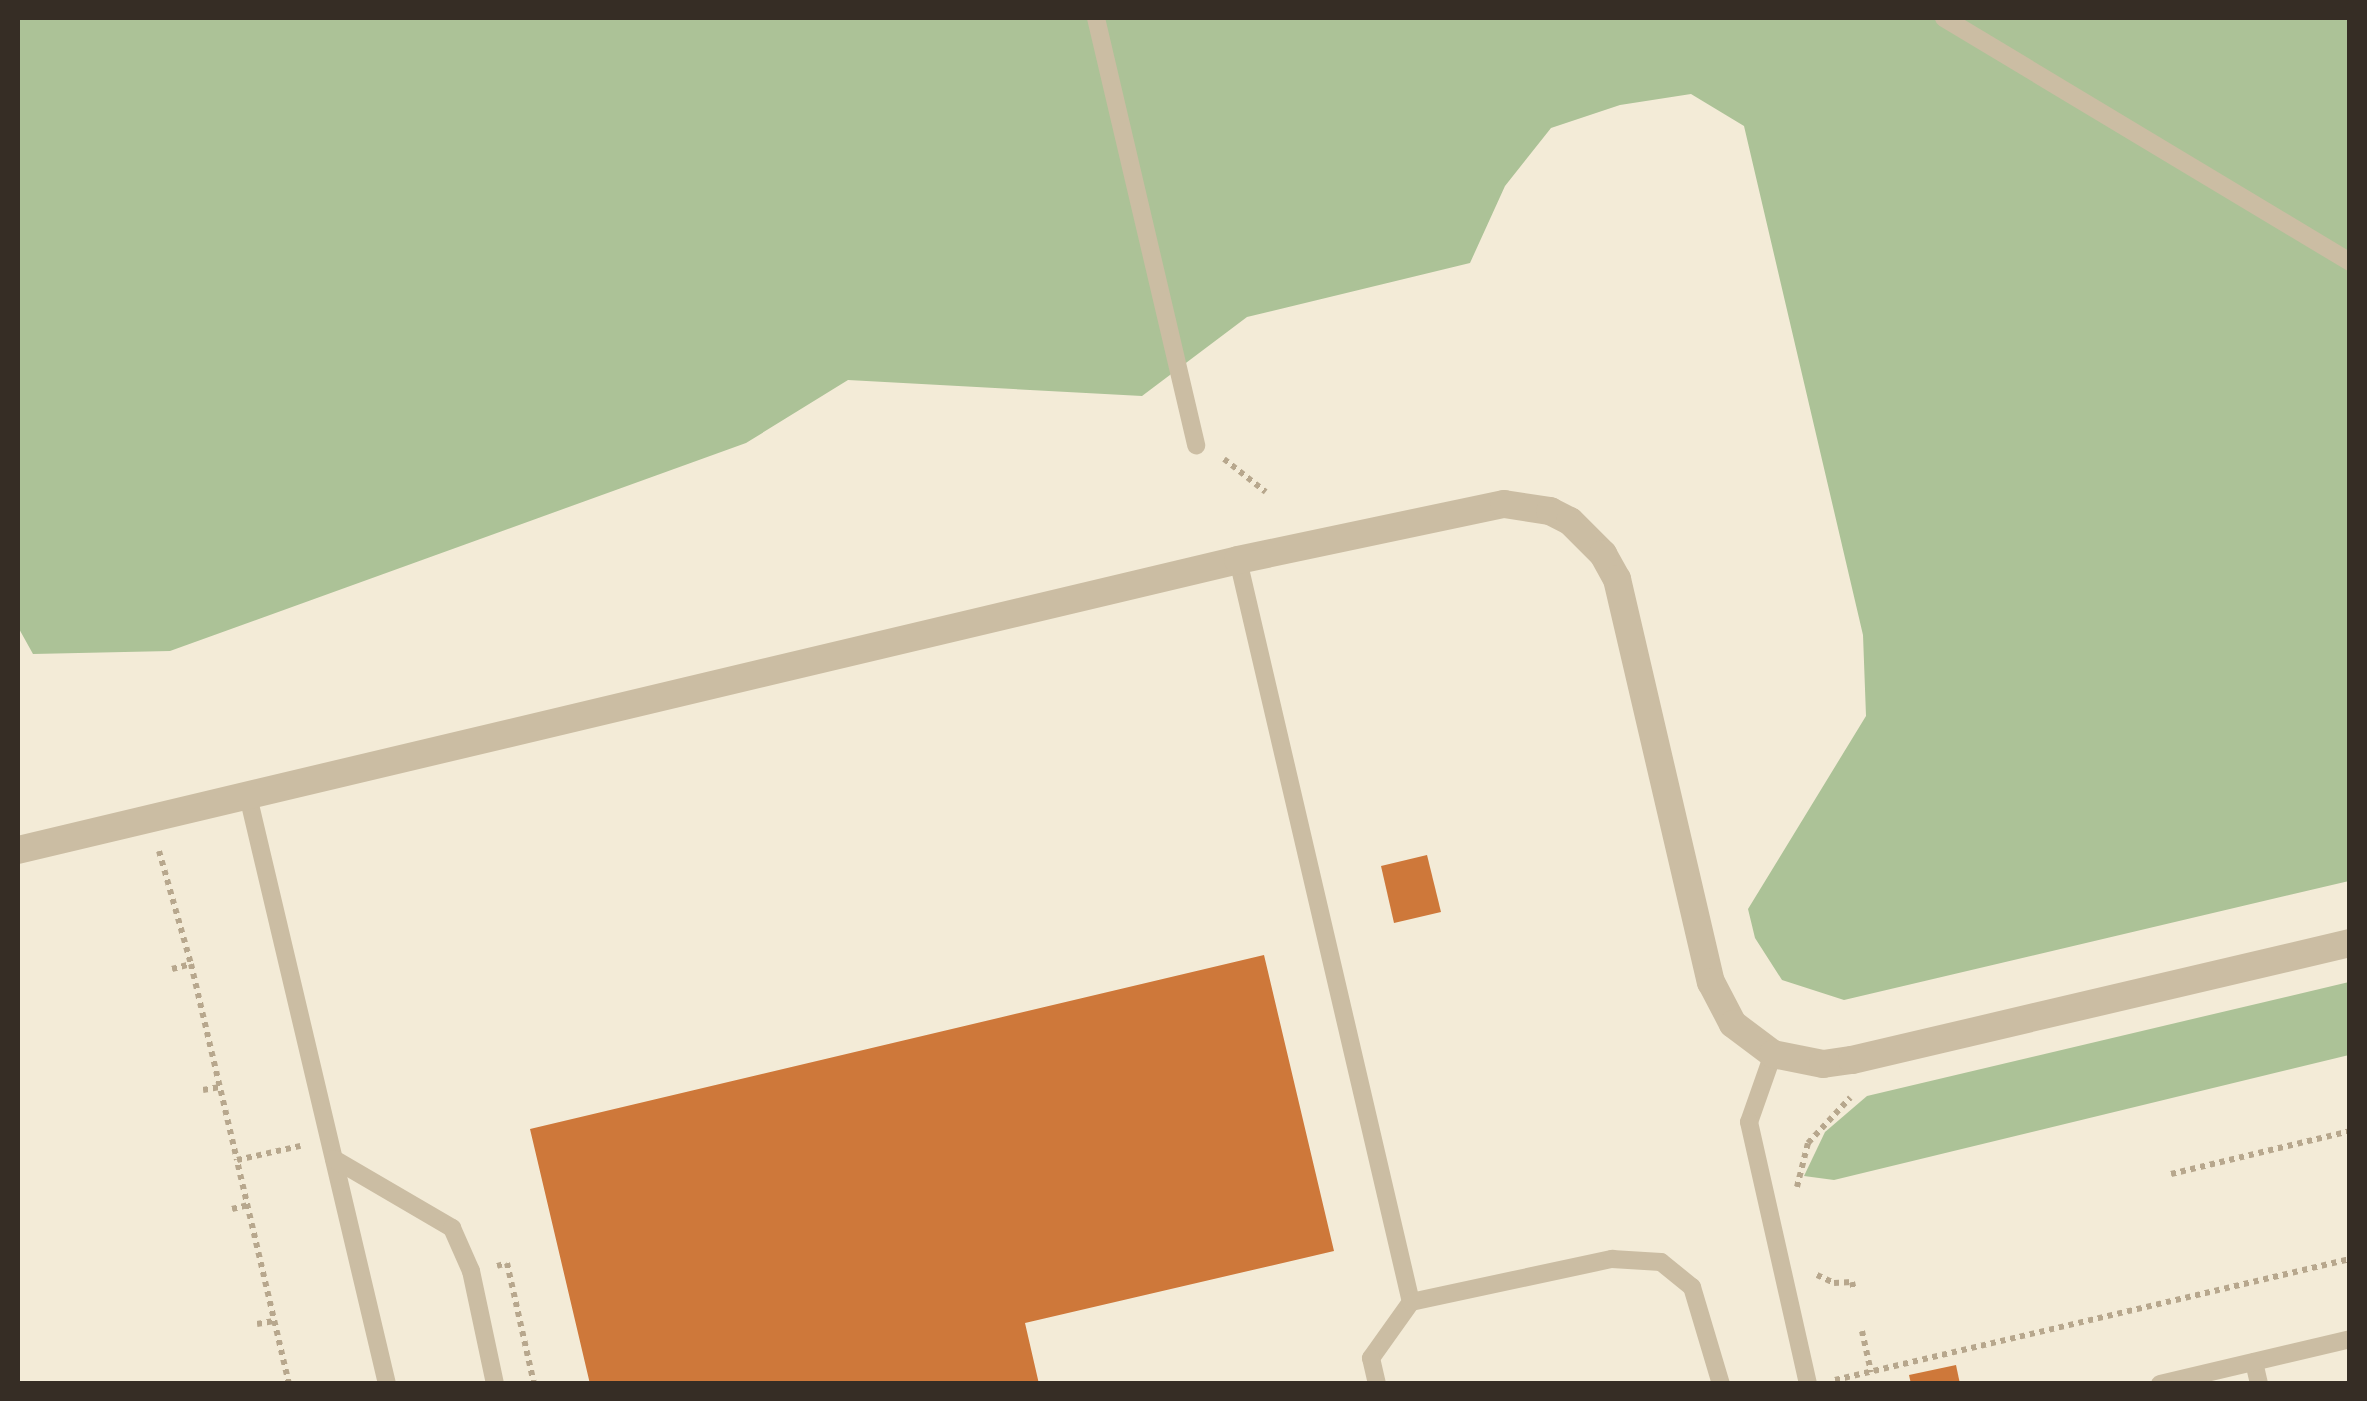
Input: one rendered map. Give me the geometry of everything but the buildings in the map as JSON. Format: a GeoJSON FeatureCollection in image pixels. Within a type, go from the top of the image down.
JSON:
{"type":"FeatureCollection","features":[{"type":"Feature","properties":{"kind":"street"},"geometry":{"type":"LineString","coordinates":[[18,850],[1238,560],[1486,505],[1550,511],[1589,537],[1616,579],[1711,982],[1733,1024],[1773,1054],[1823,1064],[1852,1060],[2350,944]]}},
{"type":"Feature","properties":{"kind":"lane"},"geometry":{"type":"LineString","coordinates":[[1096,18],[1196,445]]}},
{"type":"Feature","properties":{"kind":"lane"},"geometry":{"type":"LineString","coordinates":[[1944,18],[2350,262]]}},
{"type":"Feature","properties":{"kind":"lane"},"geometry":{"type":"LineString","coordinates":[[1238,560],[1412,1302]]}},
{"type":"Feature","properties":{"kind":"lane"},"geometry":{"type":"LineString","coordinates":[[248,796],[387,1384]]}},
{"type":"Feature","properties":{"kind":"lane"},"geometry":{"type":"LineString","coordinates":[[1773,1054],[1749,1122],[1808,1384]]}},
{"type":"Feature","properties":{"kind":"lane"},"geometry":{"type":"LineString","coordinates":[[334,1159],[452,1228],[472,1271],[495,1384]]}},
{"type":"Feature","properties":{"kind":"lane"},"geometry":{"type":"LineString","coordinates":[[1377,1384],[1371,1358],[1412,1302],[1612,1259],[1661,1262],[1692,1287],[1721,1384]]}},
{"type":"Feature","properties":{"kind":"lane"},"geometry":{"type":"LineString","coordinates":[[2160,1384],[2350,1339]]}},
{"type":"Feature","properties":{"kind":"lane"},"geometry":{"type":"LineString","coordinates":[[2254,1362],[2259,1384]]}},
{"type":"Feature","properties":{"kind":"path"},"geometry":{"type":"LineString","coordinates":[[1196,445],[1215,449],[1266,492]]}},
{"type":"Feature","properties":{"kind":"path"},"geometry":{"type":"LineString","coordinates":[[138,822],[145,848],[156,844],[191,964],[289,1384]]}},
{"type":"Feature","properties":{"kind":"path"},"geometry":{"type":"LineString","coordinates":[[172,970],[191,964]]}},
{"type":"Feature","properties":{"kind":"path"},"geometry":{"type":"LineString","coordinates":[[203,1090],[220,1087]]}},
{"type":"Feature","properties":{"kind":"path"},"geometry":{"type":"LineString","coordinates":[[1796,1199],[1812,1136],[1854,1095]]}},
{"type":"Feature","properties":{"kind":"path"},"geometry":{"type":"LineString","coordinates":[[2171,1174],[2350,1132]]}},
{"type":"Feature","properties":{"kind":"path"},"geometry":{"type":"LineString","coordinates":[[1801,1138],[1812,1136]]}},
{"type":"Feature","properties":{"kind":"path"},"geometry":{"type":"LineString","coordinates":[[237,1160],[300,1146]]}},
{"type":"Feature","properties":{"kind":"path"},"geometry":{"type":"LineString","coordinates":[[232,1209],[248,1205]]}},
{"type":"Feature","properties":{"kind":"path"},"geometry":{"type":"LineString","coordinates":[[1817,1384],[2350,1258]]}},
{"type":"Feature","properties":{"kind":"path"},"geometry":{"type":"LineString","coordinates":[[1810,1269],[1834,1284],[1852,1282],[1854,1290]]}},
{"type":"Feature","properties":{"kind":"path"},"geometry":{"type":"LineString","coordinates":[[258,1324],[274,1321]]}},
{"type":"Feature","properties":{"kind":"path"},"geometry":{"type":"LineString","coordinates":[[1862,1331],[1870,1372]]}},
{"type":"Feature","properties":{"kind":"green space"},"geometry":{"type":"Polygon","coordinates":[[[18,18],[2349,18],[2349,881],[1844,1000],[1782,980],[1755,938],[1748,909],[1866,716],[1863,635],[1744,126],[1691,94],[1620,105],[1551,128],[1505,186],[1470,263],[1247,317],[1142,396],[848,380],[746,443],[170,651],[33,654],[18,627],[18,18]]]}},
{"type":"Feature","properties":{"kind":"green space"},"geometry":{"type":"Polygon","coordinates":[[[2349,982],[2349,1055],[1834,1180],[1804,1176],[1825,1132],[1867,1096],[2349,982]]]}}]}
